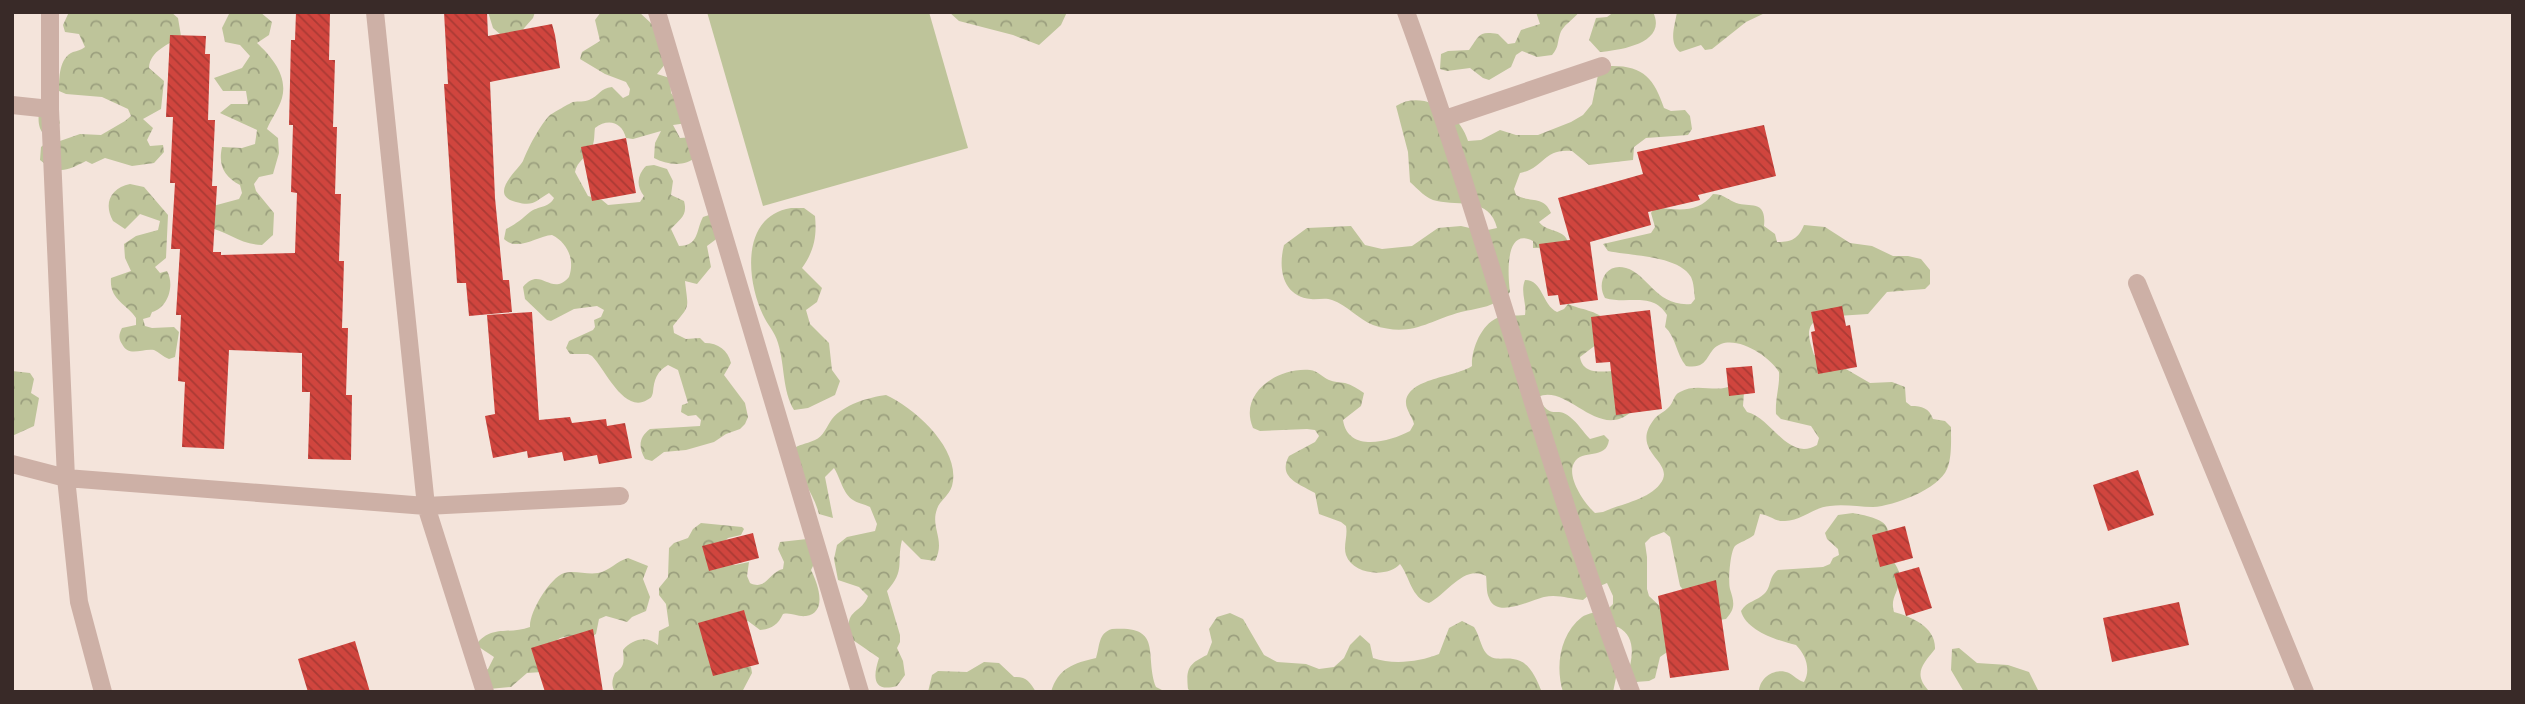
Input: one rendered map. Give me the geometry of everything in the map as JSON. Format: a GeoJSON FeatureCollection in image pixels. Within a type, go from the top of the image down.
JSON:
{"type":"FeatureCollection","features":[{"type":"Feature","properties":{"kind":"street"},"geometry":{"type":"LineString","coordinates":[[51,12],[50,109],[66,478],[79,602],[103,692]]}},
{"type":"Feature","properties":{"kind":"street"},"geometry":{"type":"LineString","coordinates":[[375,12],[426,506],[485,692]]}},
{"type":"Feature","properties":{"kind":"street"},"geometry":{"type":"LineString","coordinates":[[657,12],[860,692]]}},
{"type":"Feature","properties":{"kind":"street"},"geometry":{"type":"LineString","coordinates":[[1406,12],[1445,120],[1599,607],[1631,692]]}},
{"type":"Feature","properties":{"kind":"street"},"geometry":{"type":"LineString","coordinates":[[1445,120],[1602,66]]}},
{"type":"Feature","properties":{"kind":"street"},"geometry":{"type":"LineString","coordinates":[[12,105],[50,109]]}},
{"type":"Feature","properties":{"kind":"street"},"geometry":{"type":"LineString","coordinates":[[2137,283],[2303,691]]}},
{"type":"Feature","properties":{"kind":"street"},"geometry":{"type":"LineString","coordinates":[[12,464],[66,478],[426,506],[620,496]]}},
{"type":"Feature","properties":{"kind":"green space"},"geometry":{"type":"Polygon","coordinates":[[[69,12],[171,12],[178,18],[181,36],[156,52],[149,68],[164,81],[161,109],[143,119],[153,128],[147,140],[150,146],[163,145],[164,152],[154,163],[132,166],[105,158],[92,164],[86,161],[58,170],[40,160],[41,147],[47,142],[39,125],[39,111],[56,110],[60,123],[55,136],[60,141],[80,134],[101,135],[131,116],[128,109],[102,97],[59,91],[65,59],[85,47],[79,34],[65,32],[63,25],[69,12]]]}},
{"type":"Feature","properties":{"kind":"green space"},"geometry":{"type":"Polygon","coordinates":[[[230,12],[260,12],[272,22],[269,35],[257,43],[273,61],[283,82],[281,102],[267,129],[278,138],[279,153],[273,174],[259,177],[254,184],[256,191],[274,213],[273,235],[262,245],[247,243],[207,227],[213,206],[239,199],[242,193],[240,185],[224,170],[221,160],[222,147],[242,148],[255,144],[257,130],[220,113],[231,104],[248,104],[246,91],[223,91],[214,78],[242,68],[250,56],[240,45],[225,42],[222,28],[230,12]]]}},
{"type":"Feature","properties":{"kind":"green space"},"geometry":{"type":"Polygon","coordinates":[[[488,12],[535,12],[518,35],[501,35],[493,28],[488,12]]]}},
{"type":"Feature","properties":{"kind":"green space"},"geometry":{"type":"Polygon","coordinates":[[[601,12],[639,12],[653,25],[666,63],[657,74],[670,78],[671,93],[694,122],[673,125],[680,138],[694,137],[696,157],[681,164],[659,160],[654,158],[655,143],[661,131],[633,139],[626,138],[618,125],[605,123],[595,128],[592,147],[575,172],[588,196],[608,205],[640,202],[644,196],[639,184],[643,169],[654,165],[667,169],[673,181],[671,195],[684,201],[685,206],[682,217],[671,229],[679,246],[694,240],[703,217],[709,215],[719,237],[707,246],[711,267],[697,284],[685,281],[687,306],[673,326],[674,333],[686,339],[700,338],[705,343],[725,351],[731,363],[724,375],[745,403],[748,417],[740,429],[714,442],[686,450],[664,452],[652,461],[645,459],[641,450],[642,439],[650,429],[700,426],[701,420],[696,415],[688,416],[681,412],[682,405],[688,403],[678,370],[668,365],[661,370],[655,380],[652,396],[647,400],[639,403],[623,396],[592,356],[570,354],[566,348],[569,341],[593,330],[594,320],[601,317],[604,310],[597,306],[574,309],[551,321],[525,299],[523,287],[529,281],[535,279],[557,284],[563,283],[569,277],[571,264],[566,247],[552,235],[521,244],[509,243],[504,239],[506,229],[533,210],[549,204],[554,198],[549,193],[527,204],[508,199],[504,194],[507,182],[523,161],[546,119],[571,103],[589,100],[608,88],[612,87],[623,98],[629,95],[630,89],[626,82],[605,74],[580,59],[582,52],[600,41],[595,20],[601,12]]]}},
{"type":"Feature","properties":{"kind":"green space"},"geometry":{"type":"Polygon","coordinates":[[[707,12],[929,12],[968,148],[763,206],[707,12]]]}},
{"type":"Feature","properties":{"kind":"green space"},"geometry":{"type":"Polygon","coordinates":[[[949,12],[1067,12],[1061,25],[1039,45],[1013,35],[959,21],[949,12]]]}},
{"type":"Feature","properties":{"kind":"green space"},"geometry":{"type":"Polygon","coordinates":[[[1536,12],[1579,12],[1561,31],[1552,55],[1537,57],[1522,51],[1516,55],[1511,67],[1489,80],[1470,68],[1447,71],[1440,69],[1441,54],[1469,50],[1483,34],[1498,34],[1508,44],[1515,43],[1521,30],[1540,24],[1536,12]]]}},
{"type":"Feature","properties":{"kind":"green space"},"geometry":{"type":"Polygon","coordinates":[[[1614,12],[1653,12],[1656,23],[1654,31],[1648,38],[1630,47],[1600,52],[1589,40],[1596,18],[1607,17],[1614,12]]]}},
{"type":"Feature","properties":{"kind":"green space"},"geometry":{"type":"Polygon","coordinates":[[[1677,12],[1767,12],[1746,22],[1712,49],[1705,50],[1701,45],[1680,52],[1673,39],[1677,12]]]}},
{"type":"Feature","properties":{"kind":"green space"},"geometry":{"type":"Polygon","coordinates":[[[1609,66],[1631,68],[1646,75],[1664,108],[1671,111],[1685,110],[1690,116],[1692,129],[1688,135],[1646,138],[1634,147],[1633,160],[1589,165],[1572,151],[1562,151],[1549,155],[1535,167],[1520,173],[1514,189],[1516,195],[1545,204],[1551,213],[1539,222],[1565,236],[1569,247],[1533,248],[1533,241],[1524,238],[1517,241],[1510,255],[1510,292],[1499,301],[1419,327],[1398,330],[1373,325],[1337,302],[1301,297],[1288,287],[1282,271],[1284,245],[1307,228],[1351,226],[1365,245],[1382,249],[1412,246],[1438,228],[1461,226],[1483,231],[1497,228],[1488,211],[1481,207],[1433,200],[1410,182],[1408,152],[1396,106],[1407,101],[1429,102],[1449,113],[1457,121],[1468,141],[1481,140],[1500,130],[1516,135],[1538,135],[1583,115],[1592,104],[1598,75],[1609,66]]]}},
{"type":"Feature","properties":{"kind":"green space"},"geometry":{"type":"Polygon","coordinates":[[[130,184],[144,187],[168,215],[166,258],[155,267],[160,273],[167,271],[170,289],[162,306],[152,312],[150,317],[143,319],[145,326],[174,327],[179,332],[175,357],[169,359],[154,350],[128,351],[119,338],[122,328],[136,325],[136,318],[116,297],[111,278],[131,271],[125,258],[124,244],[136,236],[158,230],[160,221],[140,214],[125,229],[113,221],[109,208],[111,197],[118,189],[130,184]]]}},
{"type":"Feature","properties":{"kind":"green space"},"geometry":{"type":"Polygon","coordinates":[[[1713,194],[1759,208],[1764,217],[1764,226],[1775,234],[1777,242],[1794,239],[1804,225],[1825,227],[1850,243],[1872,246],[1893,256],[1921,259],[1930,270],[1930,284],[1925,289],[1887,292],[1868,314],[1822,317],[1812,324],[1809,338],[1814,355],[1827,358],[1870,383],[1892,382],[1905,387],[1906,402],[1911,406],[1925,408],[1933,419],[1945,421],[1951,427],[1949,465],[1942,476],[1926,490],[1892,503],[1873,507],[1824,507],[1797,519],[1785,521],[1760,514],[1754,535],[1733,549],[1729,580],[1733,605],[1726,619],[1719,620],[1690,598],[1680,586],[1670,537],[1664,532],[1651,537],[1645,543],[1647,589],[1649,596],[1665,611],[1673,648],[1660,657],[1655,678],[1635,682],[1628,673],[1632,647],[1628,636],[1618,627],[1612,629],[1617,673],[1613,692],[1563,692],[1560,661],[1564,641],[1582,617],[1605,610],[1613,604],[1613,596],[1607,583],[1583,600],[1549,596],[1506,608],[1493,604],[1488,596],[1486,576],[1478,573],[1463,577],[1429,603],[1418,597],[1400,564],[1379,573],[1356,567],[1346,555],[1346,526],[1319,514],[1315,493],[1297,483],[1286,470],[1289,456],[1315,442],[1319,436],[1315,430],[1307,429],[1260,431],[1253,428],[1251,404],[1256,393],[1274,378],[1298,370],[1310,370],[1364,393],[1361,406],[1343,420],[1346,430],[1353,437],[1361,441],[1381,441],[1410,431],[1414,424],[1407,408],[1408,395],[1423,383],[1472,366],[1475,346],[1491,321],[1500,317],[1525,315],[1525,280],[1531,281],[1539,288],[1548,304],[1557,312],[1568,304],[1602,317],[1606,321],[1601,341],[1580,357],[1582,363],[1586,368],[1596,371],[1622,370],[1631,412],[1619,419],[1607,420],[1595,416],[1549,395],[1538,397],[1550,411],[1561,412],[1570,417],[1590,439],[1604,435],[1609,440],[1599,453],[1578,459],[1572,469],[1574,483],[1595,513],[1641,498],[1660,484],[1664,476],[1663,469],[1649,448],[1646,440],[1648,430],[1655,418],[1670,406],[1676,395],[1687,389],[1733,385],[1744,392],[1743,406],[1747,412],[1764,422],[1789,444],[1807,449],[1817,445],[1819,438],[1811,426],[1781,419],[1776,414],[1779,372],[1762,355],[1737,343],[1721,344],[1700,365],[1686,366],[1665,327],[1667,315],[1661,308],[1647,301],[1605,298],[1602,292],[1605,275],[1613,268],[1619,267],[1634,271],[1661,296],[1679,304],[1691,304],[1695,299],[1693,285],[1685,270],[1665,260],[1608,251],[1603,244],[1651,233],[1655,227],[1651,213],[1655,207],[1694,208],[1713,194]]]}},
{"type":"Feature","properties":{"kind":"green space"},"geometry":{"type":"Polygon","coordinates":[[[791,208],[804,208],[815,216],[814,244],[802,268],[822,288],[817,302],[806,310],[810,324],[829,343],[832,370],[840,381],[835,395],[808,408],[794,410],[787,394],[778,343],[757,300],[751,267],[756,236],[763,223],[775,213],[791,208]]]}},
{"type":"Feature","properties":{"kind":"green space"},"geometry":{"type":"Polygon","coordinates":[[[12,371],[30,373],[34,379],[31,393],[39,398],[34,426],[12,436],[12,371]]]}},
{"type":"Feature","properties":{"kind":"green space"},"geometry":{"type":"Polygon","coordinates":[[[886,395],[910,410],[934,432],[950,458],[953,472],[951,489],[938,506],[935,516],[939,547],[935,561],[921,559],[902,540],[899,572],[887,591],[900,635],[897,648],[905,675],[897,686],[889,688],[876,681],[879,658],[850,638],[851,616],[868,596],[859,587],[838,580],[834,559],[837,545],[847,537],[875,531],[877,524],[870,507],[850,497],[834,468],[825,477],[833,518],[819,514],[790,451],[818,439],[832,419],[849,406],[886,395]]]}},
{"type":"Feature","properties":{"kind":"green space"},"geometry":{"type":"Polygon","coordinates":[[[1853,513],[1877,519],[1887,528],[1888,550],[1900,576],[1893,603],[1894,612],[1922,624],[1934,641],[1935,649],[1921,669],[1922,680],[1930,692],[1759,692],[1765,678],[1778,671],[1789,673],[1804,682],[1806,663],[1796,645],[1772,638],[1756,629],[1744,618],[1741,611],[1766,591],[1778,570],[1823,567],[1830,564],[1833,558],[1839,555],[1838,549],[1827,539],[1825,533],[1838,515],[1853,513]]]}},
{"type":"Feature","properties":{"kind":"green space"},"geometry":{"type":"Polygon","coordinates":[[[701,523],[744,529],[741,535],[725,541],[729,564],[749,562],[747,576],[750,583],[755,585],[764,583],[783,569],[784,562],[778,549],[780,542],[807,539],[817,558],[811,570],[819,596],[817,609],[806,616],[783,614],[776,624],[760,630],[748,621],[741,623],[744,666],[751,667],[752,673],[742,692],[615,692],[613,680],[623,663],[623,650],[631,643],[644,639],[658,645],[659,631],[669,626],[666,604],[659,595],[659,588],[668,577],[669,548],[688,538],[693,529],[701,523]]]}},
{"type":"Feature","properties":{"kind":"green space"},"geometry":{"type":"Polygon","coordinates":[[[628,558],[648,566],[643,579],[650,597],[646,611],[627,622],[606,616],[599,619],[596,634],[592,636],[557,640],[542,672],[527,673],[511,687],[489,689],[482,672],[488,669],[494,657],[476,645],[482,639],[494,632],[530,627],[541,596],[558,576],[572,572],[598,573],[628,558]]]}},
{"type":"Feature","properties":{"kind":"green space"},"geometry":{"type":"Polygon","coordinates":[[[1230,613],[1243,619],[1264,655],[1277,662],[1306,664],[1319,669],[1334,667],[1360,635],[1370,644],[1373,658],[1397,662],[1431,657],[1439,654],[1449,628],[1462,621],[1474,627],[1489,656],[1524,663],[1535,676],[1542,692],[1191,692],[1188,689],[1188,672],[1196,661],[1207,655],[1212,642],[1209,629],[1217,617],[1230,613]]]}},
{"type":"Feature","properties":{"kind":"green space"},"geometry":{"type":"Polygon","coordinates":[[[1112,629],[1128,629],[1146,637],[1156,687],[1166,692],[1051,692],[1058,677],[1068,668],[1096,658],[1100,640],[1112,629]]]}},
{"type":"Feature","properties":{"kind":"green space"},"geometry":{"type":"Polygon","coordinates":[[[1959,648],[1977,663],[2008,665],[2029,672],[2039,692],[1964,692],[1951,670],[1952,649],[1959,648]]]}},
{"type":"Feature","properties":{"kind":"green space"},"geometry":{"type":"Polygon","coordinates":[[[984,662],[999,663],[1014,677],[1027,680],[1036,692],[928,692],[932,675],[938,671],[967,672],[984,662]]]}},
{"type":"Feature","properties":{"kind":"building"},"geometry":{"type":"Polygon","coordinates":[[[296,12],[330,12],[329,60],[335,60],[333,127],[337,127],[335,194],[341,194],[339,261],[344,261],[342,328],[348,328],[346,395],[352,395],[351,460],[308,459],[310,392],[302,392],[302,353],[229,350],[224,449],[182,447],[185,382],[178,381],[181,315],[176,315],[180,249],[171,249],[175,183],[170,183],[173,117],[166,117],[170,35],[206,36],[205,54],[210,54],[208,120],[215,120],[212,186],[217,186],[213,252],[221,252],[221,255],[295,253],[297,193],[291,192],[293,125],[289,125],[291,40],[295,40],[296,12]]]}},
{"type":"Feature","properties":{"kind":"building"},"geometry":{"type":"Polygon","coordinates":[[[444,12],[487,12],[488,36],[552,24],[555,35],[560,68],[490,82],[495,198],[503,280],[509,280],[512,312],[469,316],[466,283],[457,283],[444,84],[448,84],[444,12]]]}},
{"type":"Feature","properties":{"kind":"building"},"geometry":{"type":"Polygon","coordinates":[[[1764,125],[1776,176],[1698,195],[1700,200],[1648,212],[1651,225],[1590,242],[1598,300],[1560,305],[1558,295],[1548,296],[1539,244],[1570,240],[1558,198],[1643,174],[1637,152],[1764,125]]]}},
{"type":"Feature","properties":{"kind":"building"},"geometry":{"type":"Polygon","coordinates":[[[626,138],[636,193],[592,201],[581,147],[626,138]]]}},
{"type":"Feature","properties":{"kind":"building"},"geometry":{"type":"Polygon","coordinates":[[[1842,306],[1846,326],[1850,325],[1857,367],[1818,374],[1811,332],[1815,331],[1811,312],[1842,306]]]}},
{"type":"Feature","properties":{"kind":"building"},"geometry":{"type":"Polygon","coordinates":[[[1650,310],[1662,409],[1616,415],[1610,362],[1596,363],[1591,317],[1650,310]]]}},
{"type":"Feature","properties":{"kind":"building"},"geometry":{"type":"Polygon","coordinates":[[[532,312],[539,420],[570,417],[572,423],[606,419],[607,426],[625,423],[632,458],[599,464],[597,455],[564,461],[562,452],[528,458],[527,451],[493,458],[485,416],[495,414],[487,315],[532,312]]]}},
{"type":"Feature","properties":{"kind":"building"},"geometry":{"type":"Polygon","coordinates":[[[1752,366],[1755,393],[1729,396],[1726,368],[1752,366]]]}},
{"type":"Feature","properties":{"kind":"building"},"geometry":{"type":"Polygon","coordinates":[[[2138,470],[2154,515],[2108,531],[2093,485],[2138,470]]]}},
{"type":"Feature","properties":{"kind":"building"},"geometry":{"type":"Polygon","coordinates":[[[1905,526],[1913,558],[1880,567],[1872,535],[1905,526]]]}},
{"type":"Feature","properties":{"kind":"building"},"geometry":{"type":"Polygon","coordinates":[[[753,533],[759,558],[709,571],[702,546],[753,533]]]}},
{"type":"Feature","properties":{"kind":"building"},"geometry":{"type":"Polygon","coordinates":[[[1919,567],[1932,608],[1906,616],[1894,574],[1919,567]]]}},
{"type":"Feature","properties":{"kind":"building"},"geometry":{"type":"Polygon","coordinates":[[[1716,580],[1729,670],[1670,678],[1658,596],[1716,580]]]}},
{"type":"Feature","properties":{"kind":"building"},"geometry":{"type":"Polygon","coordinates":[[[2179,602],[2189,645],[2112,662],[2103,618],[2179,602]]]}},
{"type":"Feature","properties":{"kind":"building"},"geometry":{"type":"Polygon","coordinates":[[[744,610],[759,664],[713,676],[698,623],[744,610]]]}},
{"type":"Feature","properties":{"kind":"building"},"geometry":{"type":"Polygon","coordinates":[[[593,629],[603,692],[545,692],[531,648],[593,629]]]}},
{"type":"Feature","properties":{"kind":"building"},"geometry":{"type":"Polygon","coordinates":[[[355,641],[370,692],[308,692],[298,659],[355,641]]]}}]}
